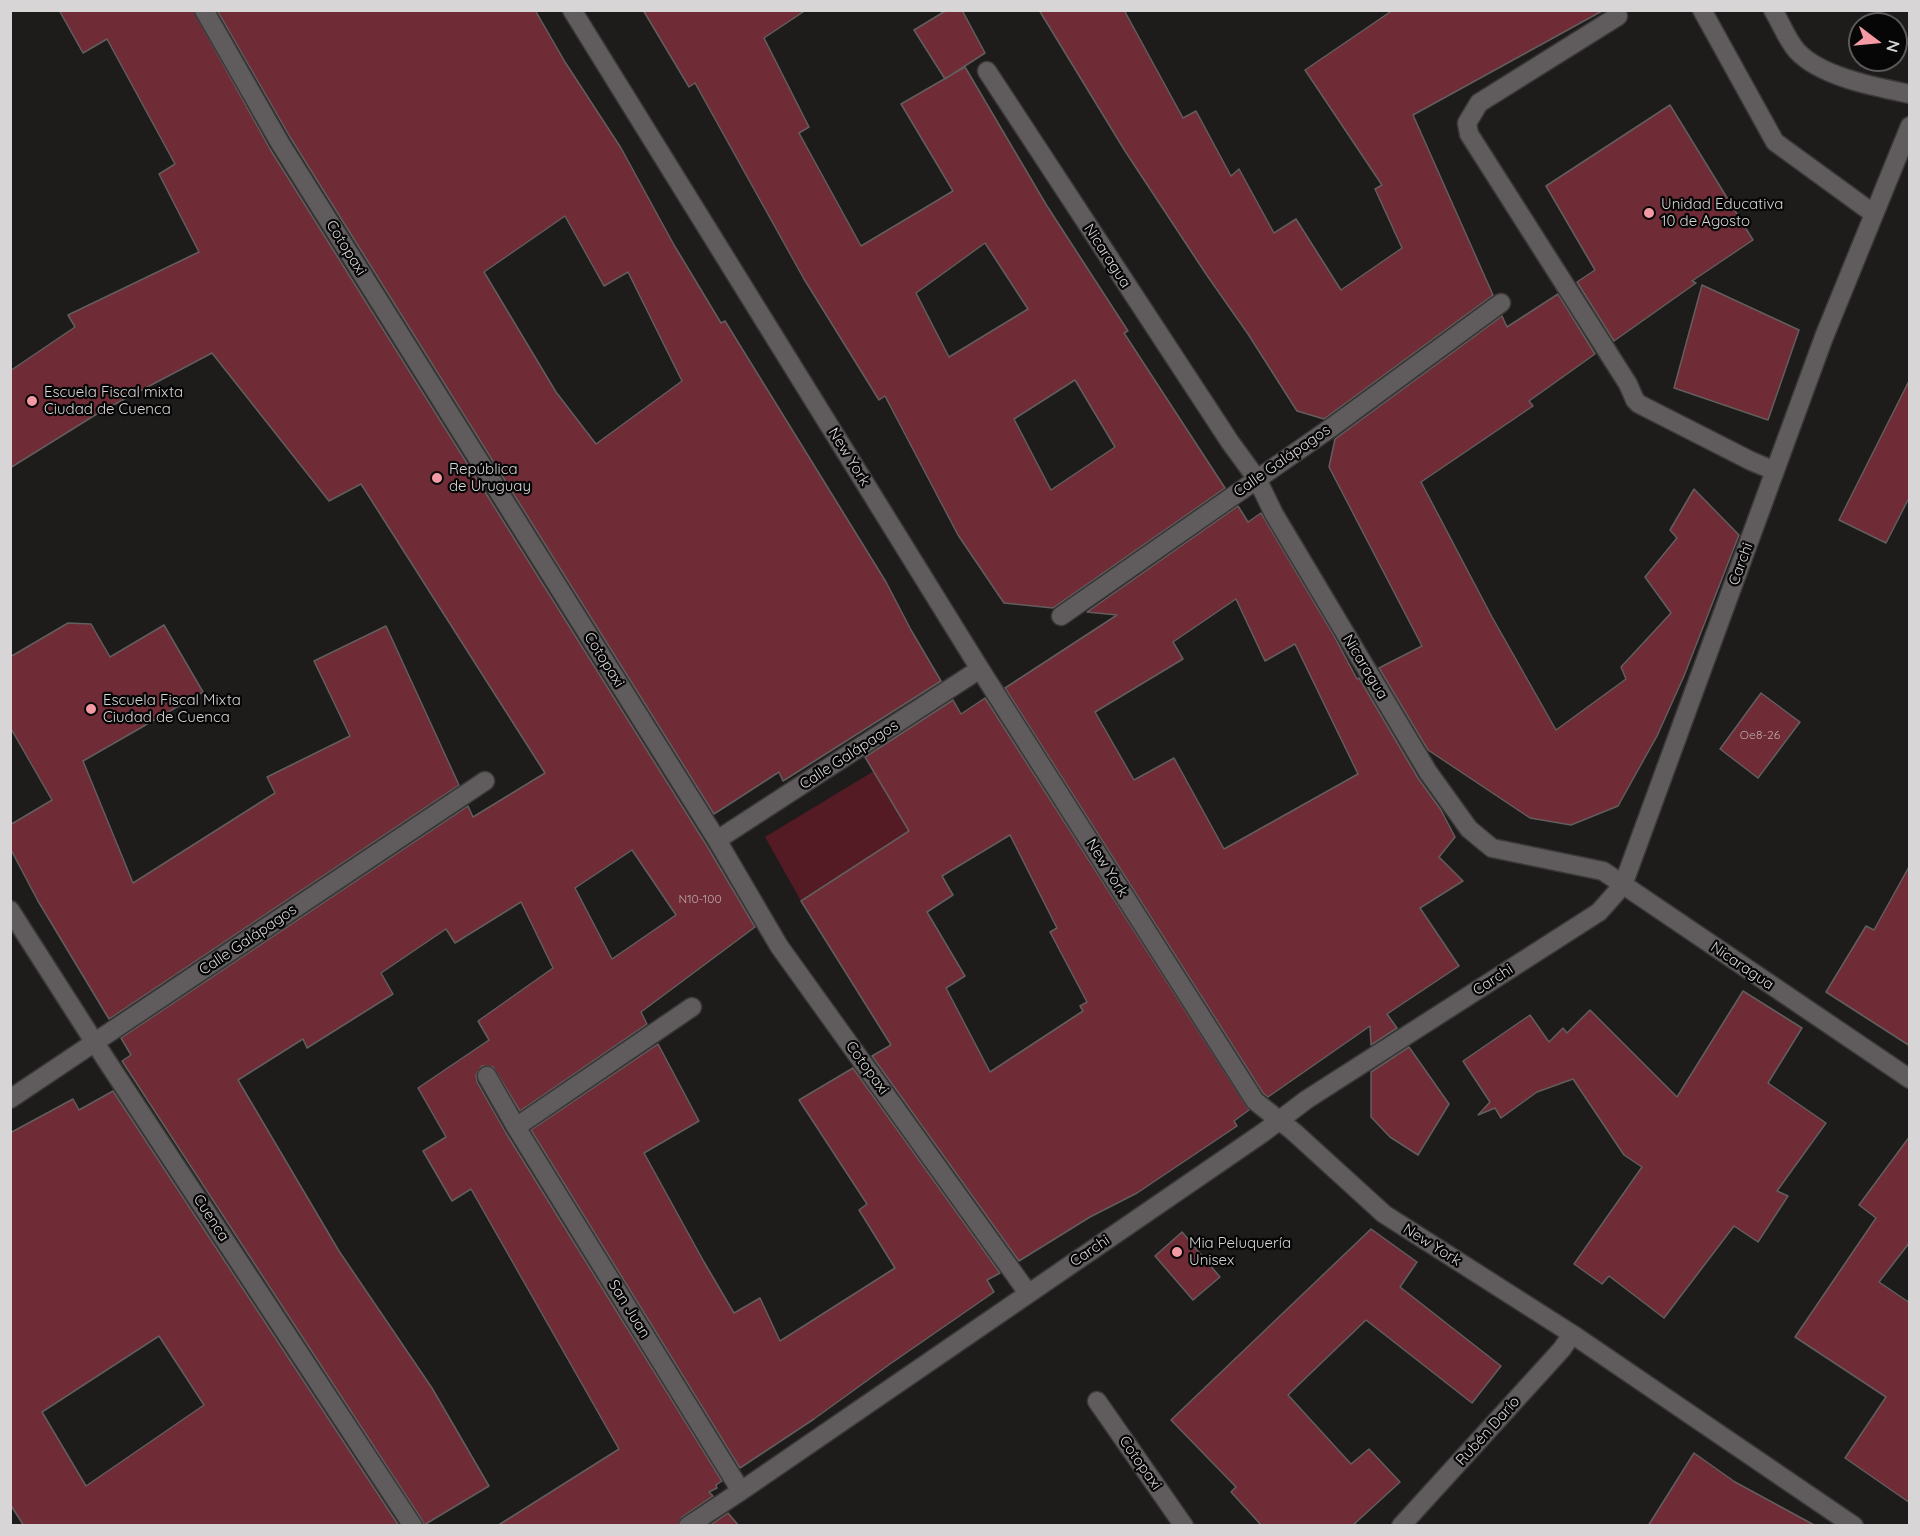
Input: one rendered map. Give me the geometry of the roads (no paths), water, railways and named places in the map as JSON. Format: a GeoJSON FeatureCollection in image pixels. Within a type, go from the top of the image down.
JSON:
{"type":"FeatureCollection","features":[{"type":"Feature","properties":{"kind":"street","name":"Cotopaxi"},"geometry":{"type":"LineString","coordinates":[[204,10],[280,143],[717,840],[779,946],[1028,1293]]}},
{"type":"Feature","properties":{"kind":"street","name":"New York"},"geometry":{"type":"LineString","coordinates":[[572,10],[980,669],[1255,1101],[1280,1120],[1384,1214],[1572,1334],[1854,1526]]}},
{"type":"Feature","properties":{"kind":"street"},"geometry":{"type":"LineString","coordinates":[[1702,10],[1775,142],[1874,214]]}},
{"type":"Feature","properties":{"kind":"street"},"geometry":{"type":"LineString","coordinates":[[1773,10],[1796,51],[1814,64],[1830,72],[1910,94]]}},
{"type":"Feature","properties":{"kind":"street"},"geometry":{"type":"LineString","coordinates":[[1618,16],[1479,103],[1467,123],[1469,134],[1628,384],[1635,400],[1775,471]]}},
{"type":"Feature","properties":{"kind":"street","name":"Nicaragua"},"geometry":{"type":"LineString","coordinates":[[987,71],[1230,442],[1257,479],[1280,524],[1428,772],[1469,829],[1492,848],[1603,871],[1910,1079]]}},
{"type":"Feature","properties":{"kind":"street","name":"Carchi"},"geometry":{"type":"LineString","coordinates":[[688,1526],[1306,1100],[1599,912],[1623,885],[1824,337],[1910,126]]}},
{"type":"Feature","properties":{"kind":"street","name":"Calle Galápagos"},"geometry":{"type":"LineString","coordinates":[[1062,616],[1332,427],[1500,303]]}},
{"type":"Feature","properties":{"kind":"street","name":"Calle Galápagos"},"geometry":{"type":"LineString","coordinates":[[717,840],[980,669]]}},
{"type":"Feature","properties":{"kind":"street","name":"Calle Galápagos"},"geometry":{"type":"LineString","coordinates":[[10,1099],[485,781]]}},
{"type":"Feature","properties":{"kind":"street","name":"Cuenca"},"geometry":{"type":"LineString","coordinates":[[10,910],[413,1526]]}},
{"type":"Feature","properties":{"kind":"street"},"geometry":{"type":"LineString","coordinates":[[516,1127],[692,1007]]}},
{"type":"Feature","properties":{"kind":"street","name":"San Juan"},"geometry":{"type":"LineString","coordinates":[[487,1076],[516,1127],[741,1491]]}},
{"type":"Feature","properties":{"kind":"street","name":"Rubén Darío"},"geometry":{"type":"LineString","coordinates":[[1401,1526],[1562,1349],[1572,1334]]}},
{"type":"Feature","properties":{"kind":"street","name":"Cotopaxi"},"geometry":{"type":"LineString","coordinates":[[1096,1401],[1184,1526]]}},
{"type":"Feature","properties":{"kind":"place","name":"Unidad Educativa 10 de Agosto"},"geometry":{"type":"Point","coordinates":[1649,213]}},
{"type":"Feature","properties":{"kind":"place","name":"Escuela Fiscal mixta Ciudad de Cuenca"},"geometry":{"type":"Point","coordinates":[32,401]}},
{"type":"Feature","properties":{"kind":"place","name":"República de Uruguay"},"geometry":{"type":"Point","coordinates":[437,478]}},
{"type":"Feature","properties":{"kind":"place","name":"Escuela Fiscal Mixta Ciudad de Cuenca"},"geometry":{"type":"Point","coordinates":[91,709]}},
{"type":"Feature","properties":{"kind":"place","name":"Mia Peluquería Unisex"},"geometry":{"type":"Point","coordinates":[1177,1252]}}]}
